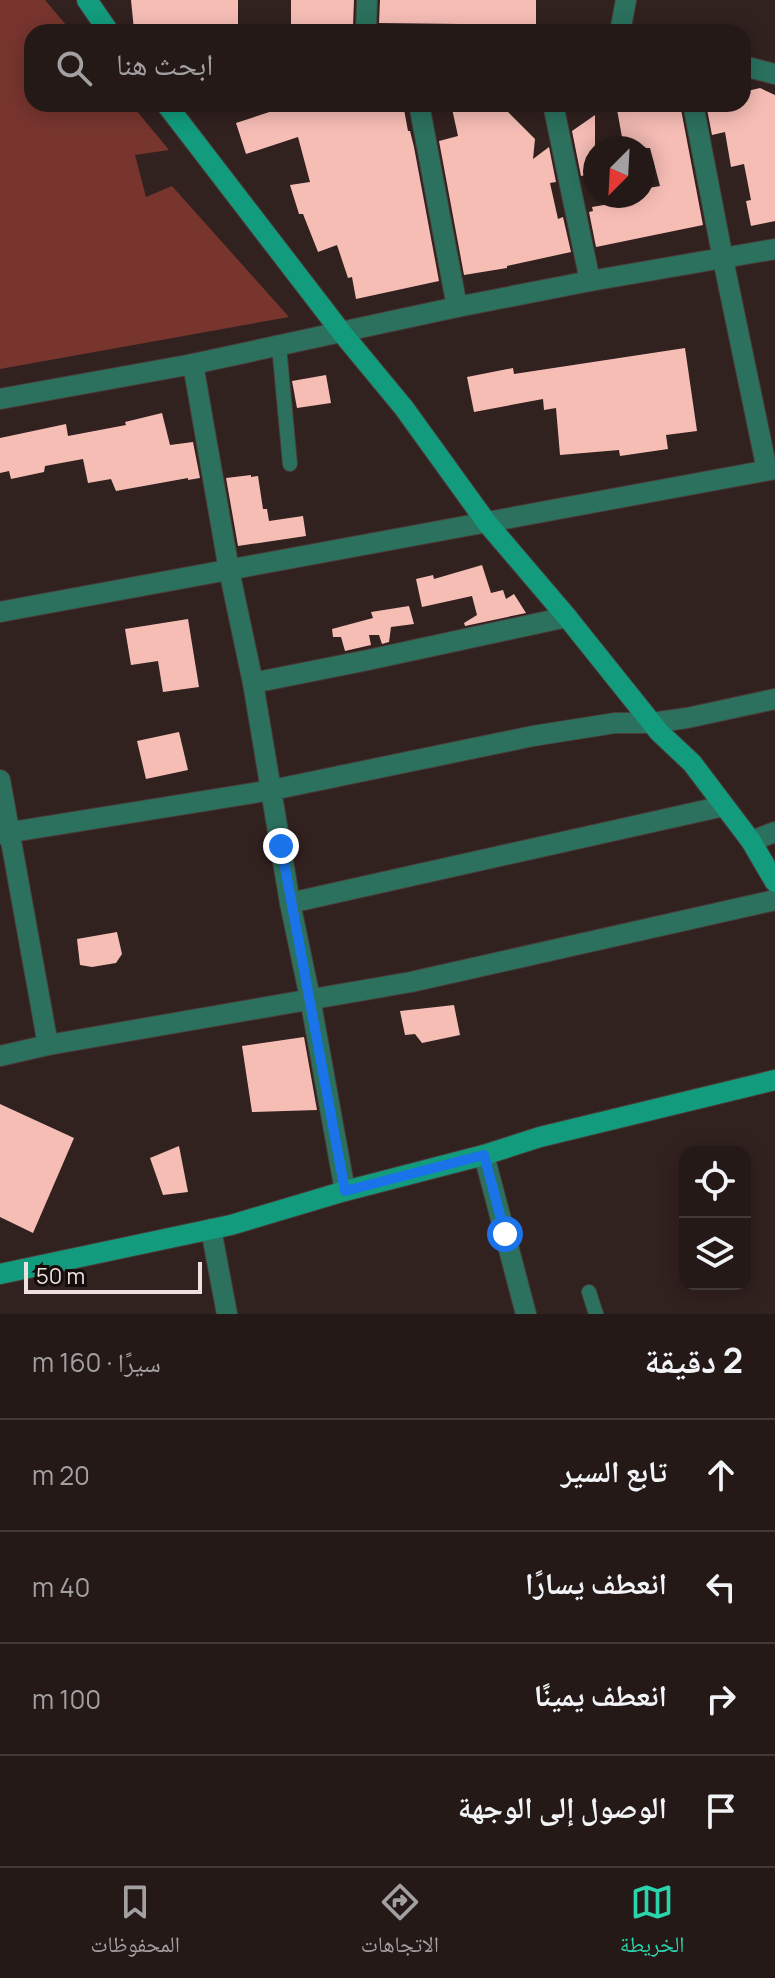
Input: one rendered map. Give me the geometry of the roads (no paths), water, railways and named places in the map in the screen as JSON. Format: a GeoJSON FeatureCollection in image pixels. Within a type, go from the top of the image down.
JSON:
{"type":"FeatureCollection","features":[{"type":"Feature","properties":{"kind":"main road"},"geometry":{"type":"LineString","coordinates":[[87,0],[104,24]]}},
{"type":"Feature","properties":{"kind":"main road"},"geometry":{"type":"LineString","coordinates":[[172,112],[342,333],[404,408],[487,523],[651,723],[692,763],[751,841],[775,882]]}},
{"type":"Feature","properties":{"kind":"main road"},"geometry":{"type":"LineString","coordinates":[[0,1274],[231,1225],[540,1137],[775,1080]]}},
{"type":"Feature","properties":{"kind":"street"},"geometry":{"type":"LineString","coordinates":[[366,24],[367,0]]}},
{"type":"Feature","properties":{"kind":"street"},"geometry":{"type":"LineString","coordinates":[[622,24],[626,0]]}},
{"type":"Feature","properties":{"kind":"street"},"geometry":{"type":"LineString","coordinates":[[751,68],[775,74]]}},
{"type":"Feature","properties":{"kind":"street"},"geometry":{"type":"LineString","coordinates":[[420,112],[457,307]]}},
{"type":"Feature","properties":{"kind":"street"},"geometry":{"type":"LineString","coordinates":[[555,112],[590,281]]}},
{"type":"Feature","properties":{"kind":"street"},"geometry":{"type":"LineString","coordinates":[[0,612],[771,469],[723,259],[695,112]]}},
{"type":"Feature","properties":{"kind":"street"},"geometry":{"type":"LineString","coordinates":[[0,399],[193,364],[590,281],[775,249]]}},
{"type":"Feature","properties":{"kind":"street"},"geometry":{"type":"LineString","coordinates":[[193,364],[345,1191]]}},
{"type":"Feature","properties":{"kind":"street"},"geometry":{"type":"LineString","coordinates":[[253,683],[567,617]]}},
{"type":"Feature","properties":{"kind":"street"},"geometry":{"type":"LineString","coordinates":[[5,833],[272,790],[533,736],[615,723],[651,723],[687,718],[775,699]]}},
{"type":"Feature","properties":{"kind":"street"},"geometry":{"type":"LineString","coordinates":[[0,780],[5,833],[48,1045]]}},
{"type":"Feature","properties":{"kind":"street"},"geometry":{"type":"LineString","coordinates":[[290,903],[724,806]]}},
{"type":"Feature","properties":{"kind":"street"},"geometry":{"type":"LineString","coordinates":[[751,841],[775,832]]}},
{"type":"Feature","properties":{"kind":"street"},"geometry":{"type":"LineString","coordinates":[[0,1056],[411,982],[775,900]]}},
{"type":"Feature","properties":{"kind":"street"},"geometry":{"type":"LineString","coordinates":[[484,1155],[526,1314]]}},
{"type":"Feature","properties":{"kind":"street"},"geometry":{"type":"LineString","coordinates":[[211,1229],[227,1314]]}},
{"type":"Feature","properties":{"kind":"lane"},"geometry":{"type":"LineString","coordinates":[[279,346],[290,464]]}},
{"type":"Feature","properties":{"kind":"lane"},"geometry":{"type":"LineString","coordinates":[[589,1292],[596,1314]]}}]}
